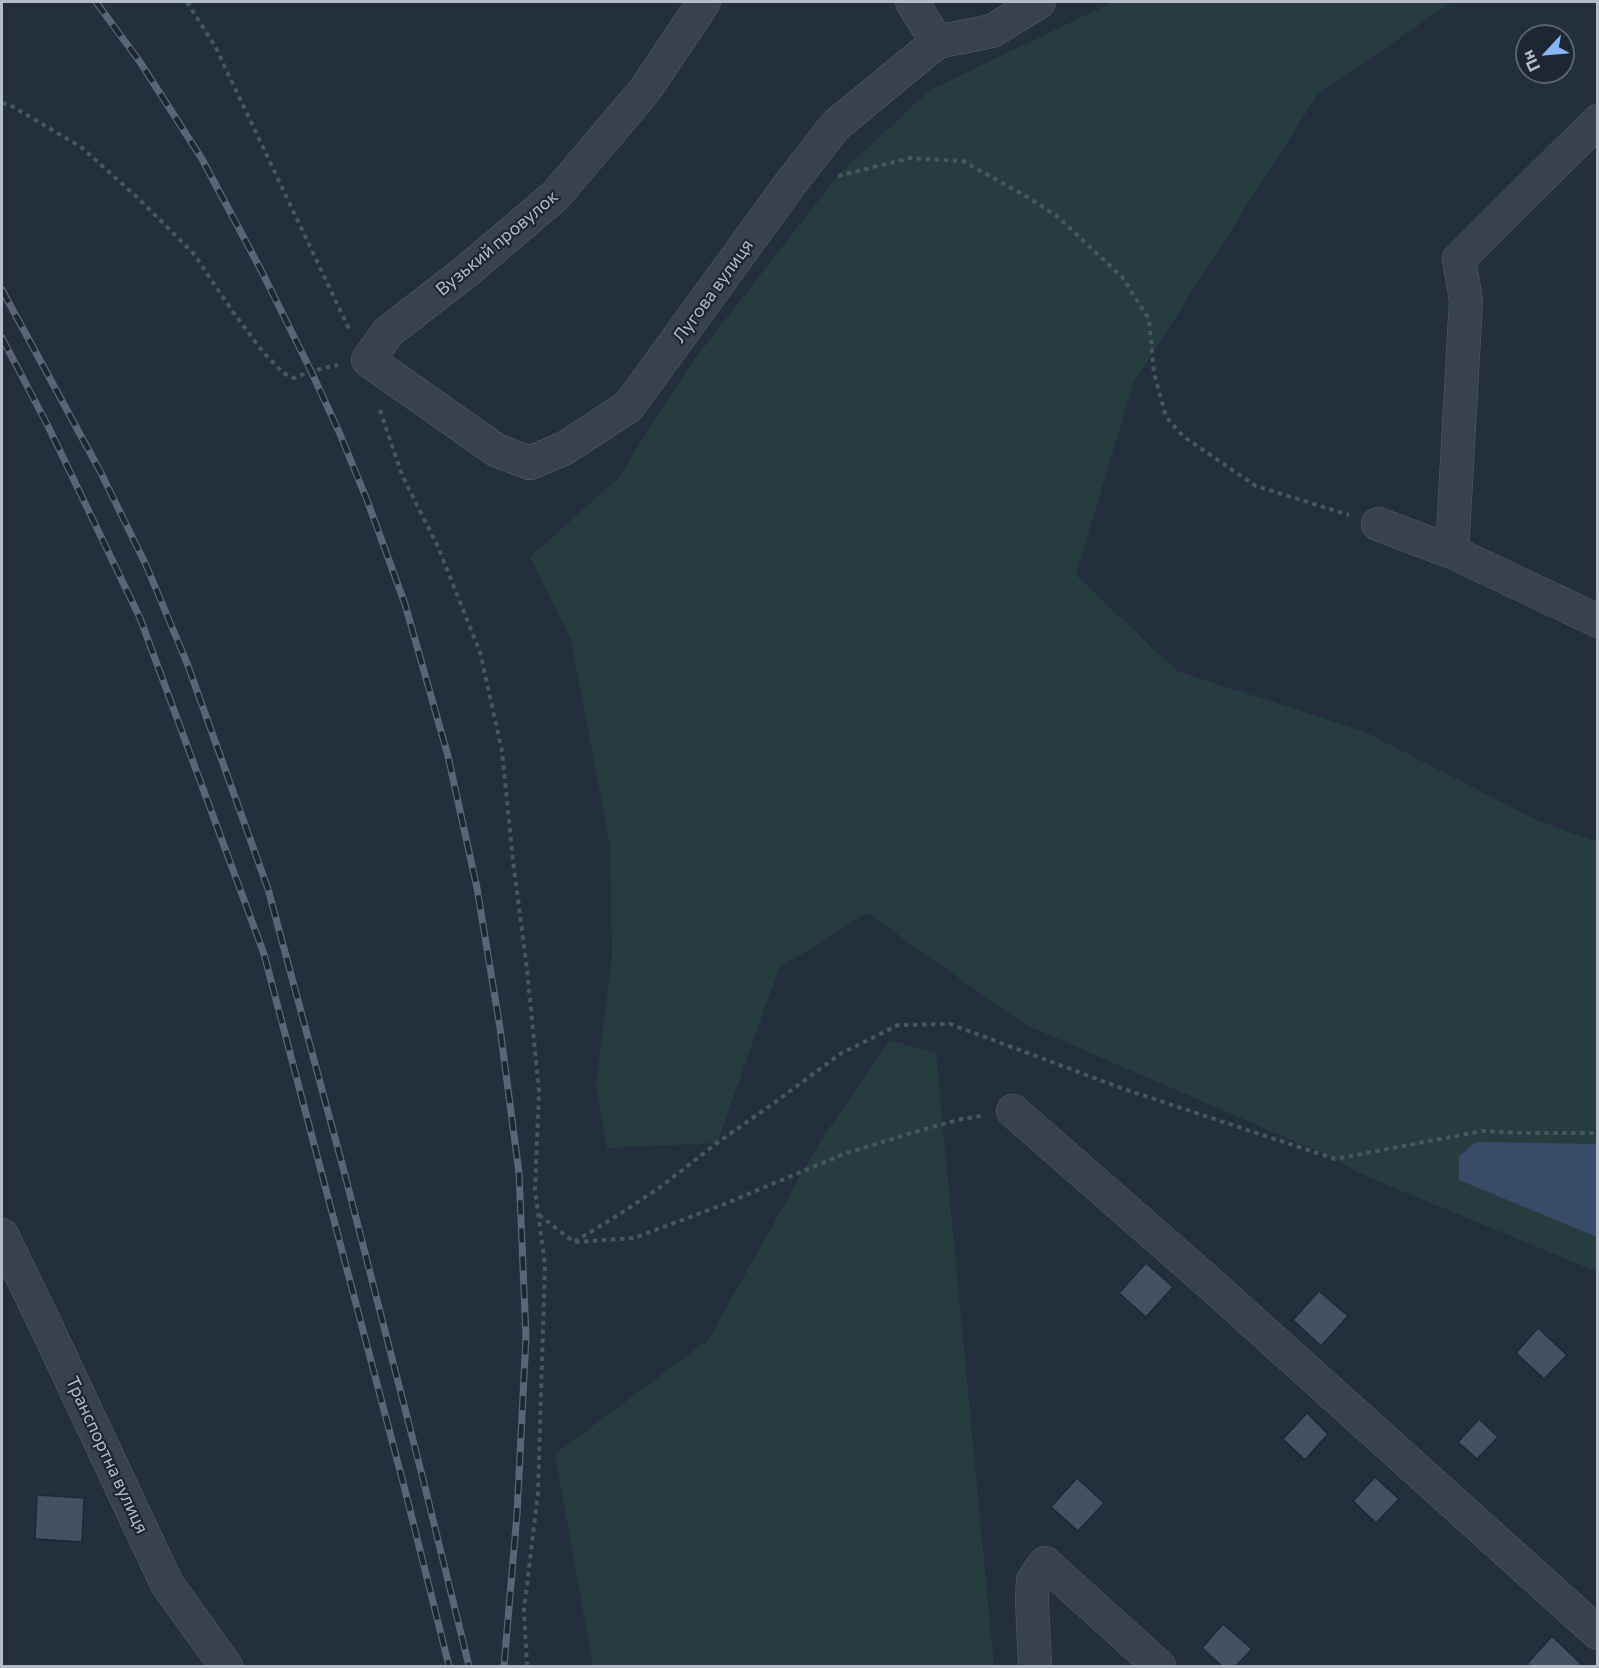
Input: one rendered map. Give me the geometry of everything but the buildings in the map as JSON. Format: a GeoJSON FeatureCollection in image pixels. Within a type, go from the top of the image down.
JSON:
{"type":"FeatureCollection","features":[{"type":"Feature","properties":{"kind":"street","name":"Вузький провулок"},"geometry":{"type":"LineString","coordinates":[[360,349],[388,332],[468,270],[556,195],[645,90],[704,2]]}},
{"type":"Feature","properties":{"kind":"street"},"geometry":{"type":"LineString","coordinates":[[912,2],[936,42]]}},
{"type":"Feature","properties":{"kind":"street","name":"Лугова вулиця"},"geometry":{"type":"LineString","coordinates":[[360,349],[496,450],[530,463],[565,448],[629,406],[836,124],[936,42],[992,31],[1039,2]]}},
{"type":"Feature","properties":{"kind":"street"},"geometry":{"type":"LineString","coordinates":[[1452,552],[1466,300],[1459,259],[1598,121]]}},
{"type":"Feature","properties":{"kind":"street"},"geometry":{"type":"LineString","coordinates":[[1378,524],[1452,552],[1598,621]]}},
{"type":"Feature","properties":{"kind":"street"},"geometry":{"type":"LineString","coordinates":[[1013,1111],[1197,1272],[1598,1633]]}},
{"type":"Feature","properties":{"kind":"street","name":"Транспортна вулиця"},"geometry":{"type":"LineString","coordinates":[[2,1235],[167,1584],[226,1666]]}},
{"type":"Feature","properties":{"kind":"street"},"geometry":{"type":"LineString","coordinates":[[1035,1666],[1033,1580],[1046,1563],[1159,1666]]}},
{"type":"Feature","properties":{"kind":"path"},"geometry":{"type":"LineString","coordinates":[[187,2],[215,46],[360,349],[402,475],[438,547],[480,652],[502,751],[513,861],[528,969],[539,1091],[536,1190],[545,1265],[537,1492],[524,1610],[527,1666]]}},
{"type":"Feature","properties":{"kind":"path"},"geometry":{"type":"LineString","coordinates":[[2,103],[10,105],[81,147],[138,198],[194,255],[263,352],[284,373],[294,378],[311,371],[339,365],[360,349]]}},
{"type":"Feature","properties":{"kind":"path"},"geometry":{"type":"LineString","coordinates":[[790,184],[816,182],[910,158],[963,161],[1024,195],[1057,216],[1122,277],[1149,319],[1154,373],[1166,417],[1184,437],[1256,486],[1378,524]]}},
{"type":"Feature","properties":{"kind":"path"},"geometry":{"type":"LineString","coordinates":[[574,1242],[660,1188],[717,1143],[840,1054],[898,1025],[950,1024],[1124,1089],[1335,1159],[1482,1131],[1598,1133]]}},
{"type":"Feature","properties":{"kind":"path"},"geometry":{"type":"LineString","coordinates":[[539,1215],[574,1242],[634,1238],[722,1205],[844,1154],[962,1119],[1013,1111]]}},
{"type":"Feature","properties":{"kind":"green space"},"geometry":{"type":"Polygon","coordinates":[[[1113,2],[1452,2],[1318,94],[1133,384],[1076,575],[1177,671],[1363,731],[1539,821],[1597,842],[1597,1272],[1361,1174],[1335,1159],[1024,1024],[867,913],[779,968],[717,1143],[607,1148],[596,1087],[612,959],[610,845],[571,640],[530,557],[618,478],[690,365],[839,174],[930,90],[1113,2]]]}},
{"type":"Feature","properties":{"kind":"green space"},"geometry":{"type":"Polygon","coordinates":[[[890,1040],[936,1053],[994,1666],[593,1666],[555,1454],[708,1340],[819,1143],[890,1040]]]}},
{"type":"Feature","properties":{"kind":"water"},"geometry":{"type":"Polygon","coordinates":[[[1476,1142],[1597,1144],[1597,1237],[1459,1180],[1459,1156],[1476,1142]]]}},
{"type":"Feature","properties":{"kind":"railway"},"geometry":{"type":"LineString","coordinates":[[96,2],[140,62],[202,159],[311,371],[367,500],[405,604],[448,756],[477,888],[500,1028],[519,1173],[526,1337],[517,1514],[504,1666]]}},
{"type":"Feature","properties":{"kind":"railway"},"geometry":{"type":"LineString","coordinates":[[2,290],[100,471],[146,565],[187,663],[268,889],[345,1175],[469,1666]]}},
{"type":"Feature","properties":{"kind":"railway"},"geometry":{"type":"LineString","coordinates":[[2,338],[49,428],[140,618],[264,954],[449,1666]]}}]}
